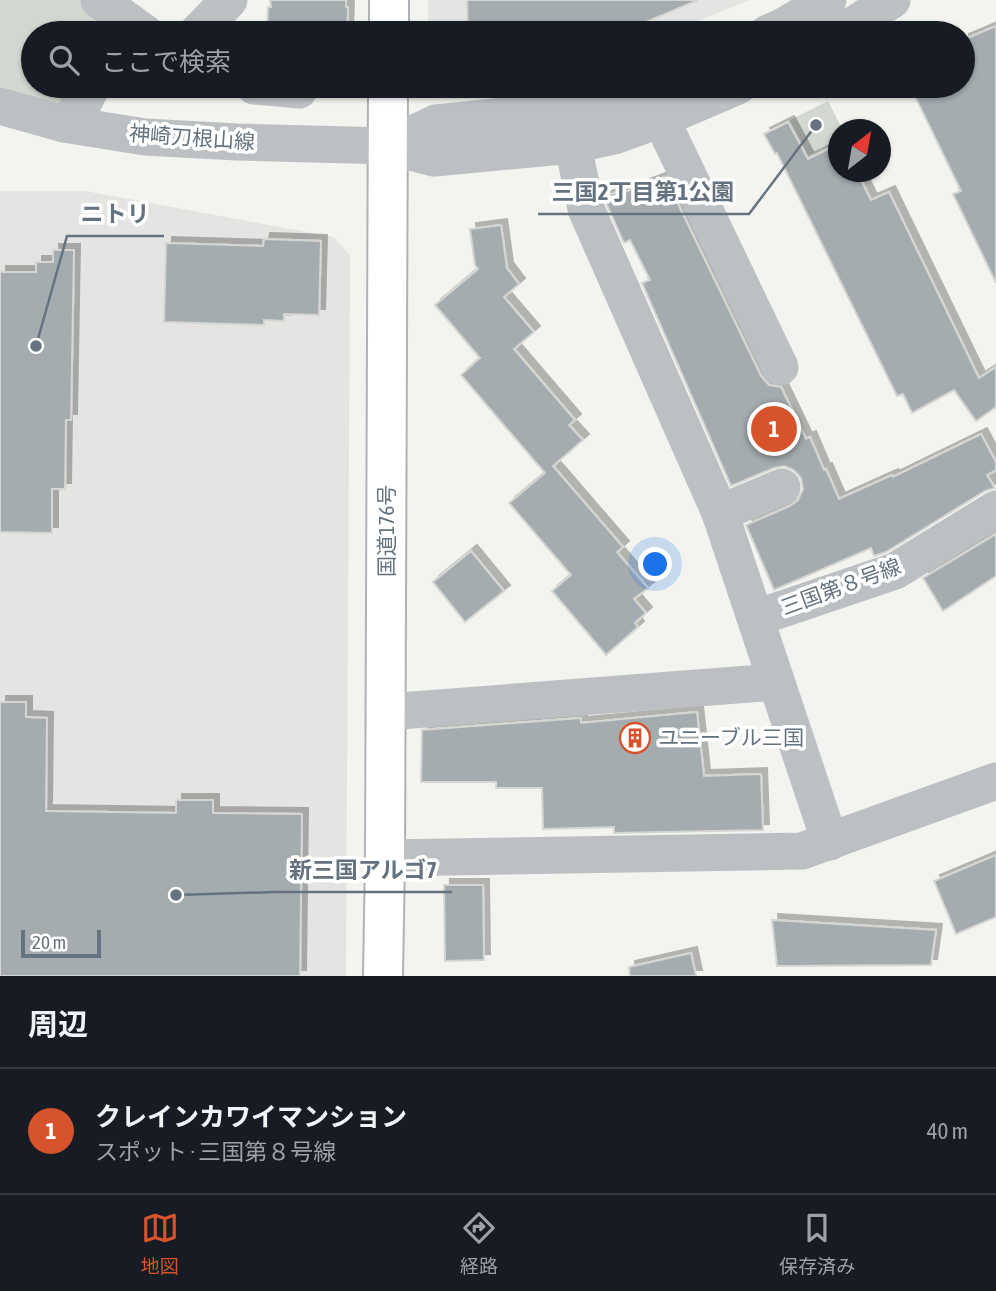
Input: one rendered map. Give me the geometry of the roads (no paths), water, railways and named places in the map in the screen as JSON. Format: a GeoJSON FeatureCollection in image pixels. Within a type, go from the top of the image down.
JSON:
{"type":"FeatureCollection","features":[{"type":"Feature","properties":{"kind":"highway"},"geometry":{"type":"LineString","coordinates":[[389,0],[389,21]]}},
{"type":"Feature","properties":{"kind":"highway","name":"国道176号"},"geometry":{"type":"LineString","coordinates":[[383,976],[388,98]]}},
{"type":"Feature","properties":{"kind":"street"},"geometry":{"type":"LineString","coordinates":[[209,21],[229,0]]}},
{"type":"Feature","properties":{"kind":"street"},"geometry":{"type":"LineString","coordinates":[[792,21],[828,0]]}},
{"type":"Feature","properties":{"kind":"street"},"geometry":{"type":"LineString","coordinates":[[860,21],[892,0]]}},
{"type":"Feature","properties":{"kind":"street"},"geometry":{"type":"LineString","coordinates":[[65,124],[86,98]]}},
{"type":"Feature","properties":{"kind":"street","name":"神崎刀根山線"},"geometry":{"type":"LineString","coordinates":[[388,146],[436,123],[595,105],[648,105],[681,98]]}},
{"type":"Feature","properties":{"kind":"street"},"geometry":{"type":"LineString","coordinates":[[648,105],[780,367]]}},
{"type":"Feature","properties":{"kind":"street","name":"神崎刀根山線"},"geometry":{"type":"LineString","coordinates":[[0,106],[65,124],[145,137],[388,146],[434,158],[573,145],[614,136],[648,105]]}},
{"type":"Feature","properties":{"kind":"street"},"geometry":{"type":"LineString","coordinates":[[573,145],[586,209],[720,513],[830,842]]}},
{"type":"Feature","properties":{"kind":"street"},"geometry":{"type":"LineString","coordinates":[[720,513],[782,487]]}},
{"type":"Feature","properties":{"kind":"street","name":"三国第８号線"},"geometry":{"type":"LineString","coordinates":[[756,618],[895,571],[996,509]]}},
{"type":"Feature","properties":{"kind":"street"},"geometry":{"type":"LineString","coordinates":[[386,712],[776,682]]}},
{"type":"Feature","properties":{"kind":"street"},"geometry":{"type":"LineString","coordinates":[[385,858],[802,851],[996,781]]}},
{"type":"Feature","properties":{"kind":"place","name":"三国2丁目第1公園"},"geometry":{"type":"Point","coordinates":[816,125]}},
{"type":"Feature","properties":{"kind":"place","name":"ニトリ"},"geometry":{"type":"Point","coordinates":[36,346]}},
{"type":"Feature","properties":{"kind":"place","name":"クレインカワイマンション"},"geometry":{"type":"Point","coordinates":[774,429]}},
{"type":"Feature","properties":{"kind":"place","name":"ユニーブル三国"},"geometry":{"type":"Point","coordinates":[635,738]}},
{"type":"Feature","properties":{"kind":"place","name":"新三国アルゴ7"},"geometry":{"type":"Point","coordinates":[176,895]}}]}
